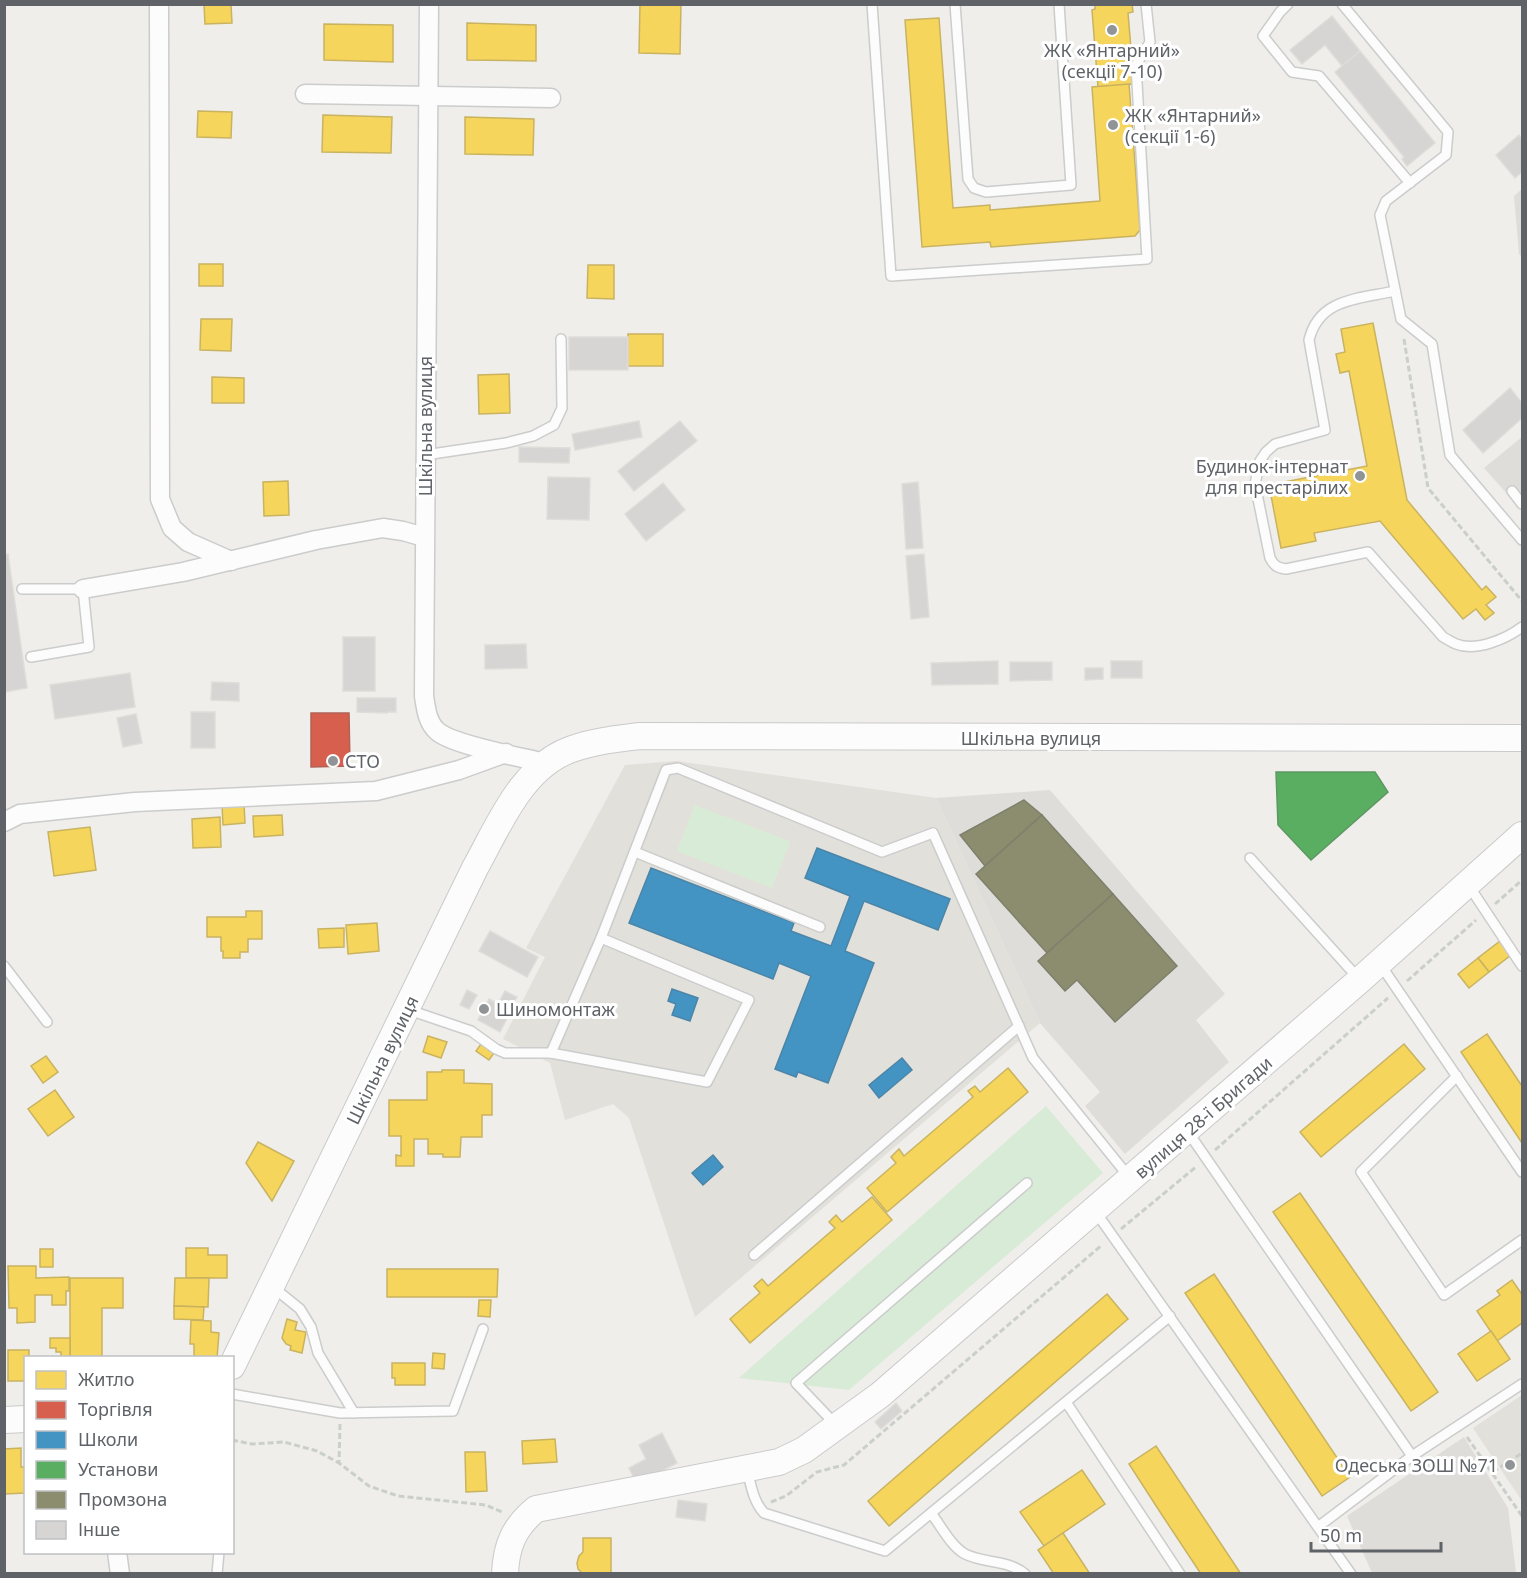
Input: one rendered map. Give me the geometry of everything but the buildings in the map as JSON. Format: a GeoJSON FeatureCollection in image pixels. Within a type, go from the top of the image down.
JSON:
{"type":"FeatureCollection","features":[{"type":"Feature","properties":{"kind":"street"},"geometry":{"type":"LineString","coordinates":[[159,4],[160,499],[172,528],[188,543],[231,561]]}},
{"type":"Feature","properties":{"kind":"street","name":"Шкільна вулиця"},"geometry":{"type":"LineString","coordinates":[[429,4],[424,537],[424,696],[427,716],[436,731],[451,740],[545,763]]}},
{"type":"Feature","properties":{"kind":"street"},"geometry":{"type":"LineString","coordinates":[[305,94],[551,98]]}},
{"type":"Feature","properties":{"kind":"street"},"geometry":{"type":"LineString","coordinates":[[82,589],[183,572],[316,540],[383,528],[424,537]]}},
{"type":"Feature","properties":{"kind":"street","name":"Шкільна вулиця"},"geometry":{"type":"LineString","coordinates":[[234,1362],[475,868],[524,785],[545,763],[570,749],[605,740],[640,736],[1522,738]]}},
{"type":"Feature","properties":{"kind":"street"},"geometry":{"type":"LineString","coordinates":[[4,822],[20,814],[135,802],[376,791],[459,770],[506,753]]}},
{"type":"Feature","properties":{"kind":"street","name":"вулиця 28-ї Бригади"},"geometry":{"type":"LineString","coordinates":[[523,1520],[536,1509],[554,1504],[574,1503],[779,1462],[804,1450],[838,1427],[880,1395],[1095,1211],[1380,963],[1522,835]]}},
{"type":"Feature","properties":{"kind":"street"},"geometry":{"type":"LineString","coordinates":[[4,1420],[24,1419]]}},
{"type":"Feature","properties":{"kind":"street"},"geometry":{"type":"LineString","coordinates":[[505,1574],[511,1537],[523,1520]]}},
{"type":"Feature","properties":{"kind":"street"},"geometry":{"type":"LineString","coordinates":[[117,1554],[120,1574]]}},
{"type":"Feature","properties":{"kind":"lane"},"geometry":{"type":"LineString","coordinates":[[872,4],[891,276],[1147,260],[1136,65],[1150,42],[1146,4]]}},
{"type":"Feature","properties":{"kind":"lane"},"geometry":{"type":"LineString","coordinates":[[955,4],[968,179],[974,188],[986,192],[1071,185],[1059,4]]}},
{"type":"Feature","properties":{"kind":"lane"},"geometry":{"type":"LineString","coordinates":[[1288,4],[1263,36],[1292,72],[1319,76],[1410,183]]}},
{"type":"Feature","properties":{"kind":"lane"},"geometry":{"type":"LineString","coordinates":[[1342,4],[1448,132],[1446,155],[1386,201],[1380,215],[1401,320],[1432,344],[1450,455],[1522,540]]}},
{"type":"Feature","properties":{"kind":"lane"},"geometry":{"type":"LineString","coordinates":[[1395,291],[1341,302],[1329,308],[1318,318],[1312,329],[1309,340],[1325,430],[1275,444],[1260,461],[1255,484],[1270,558],[1273,564],[1286,569],[1368,552],[1443,637],[1457,645],[1482,645],[1511,635],[1522,627]]}},
{"type":"Feature","properties":{"kind":"lane"},"geometry":{"type":"LineString","coordinates":[[425,455],[506,443],[533,436],[554,425],[562,408],[561,339]]}},
{"type":"Feature","properties":{"kind":"lane"},"geometry":{"type":"LineString","coordinates":[[1512,491],[1522,504]]}},
{"type":"Feature","properties":{"kind":"lane"},"geometry":{"type":"LineString","coordinates":[[22,589],[82,589],[89,647],[31,657]]}},
{"type":"Feature","properties":{"kind":"lane"},"geometry":{"type":"LineString","coordinates":[[551,1053],[601,938],[666,770],[678,768],[882,852],[933,832],[1033,1058],[1131,1179]]}},
{"type":"Feature","properties":{"kind":"lane"},"geometry":{"type":"LineString","coordinates":[[635,852],[820,927]]}},
{"type":"Feature","properties":{"kind":"lane"},"geometry":{"type":"LineString","coordinates":[[1250,858],[1360,980]]}},
{"type":"Feature","properties":{"kind":"lane"},"geometry":{"type":"LineString","coordinates":[[1467,884],[1522,966]]}},
{"type":"Feature","properties":{"kind":"lane"},"geometry":{"type":"LineString","coordinates":[[407,1009],[471,1031],[505,1053],[551,1053],[707,1082],[749,1000],[601,938]]}},
{"type":"Feature","properties":{"kind":"lane"},"geometry":{"type":"LineString","coordinates":[[1380,963],[1522,1172]]}},
{"type":"Feature","properties":{"kind":"lane"},"geometry":{"type":"LineString","coordinates":[[4,966],[47,1022]]}},
{"type":"Feature","properties":{"kind":"lane"},"geometry":{"type":"LineString","coordinates":[[754,1255],[1019,1026]]}},
{"type":"Feature","properties":{"kind":"lane"},"geometry":{"type":"LineString","coordinates":[[1457,1076],[1361,1172],[1444,1295],[1522,1240]]}},
{"type":"Feature","properties":{"kind":"lane"},"geometry":{"type":"LineString","coordinates":[[1187,1131],[1412,1456]]}},
{"type":"Feature","properties":{"kind":"lane"},"geometry":{"type":"LineString","coordinates":[[838,1427],[796,1383],[1027,1184]]}},
{"type":"Feature","properties":{"kind":"lane"},"geometry":{"type":"LineString","coordinates":[[1095,1211],[1352,1574]]}},
{"type":"Feature","properties":{"kind":"lane"},"geometry":{"type":"LineString","coordinates":[[272,1286],[300,1309],[311,1327],[318,1353],[354,1413]]}},
{"type":"Feature","properties":{"kind":"lane"},"geometry":{"type":"LineString","coordinates":[[747,1469],[759,1507],[770,1516],[885,1551],[1170,1316]]}},
{"type":"Feature","properties":{"kind":"lane"},"geometry":{"type":"LineString","coordinates":[[234,1394],[340,1413],[453,1411],[483,1329]]}},
{"type":"Feature","properties":{"kind":"lane"},"geometry":{"type":"LineString","coordinates":[[1319,1526],[1412,1456],[1522,1384]]}},
{"type":"Feature","properties":{"kind":"lane"},"geometry":{"type":"LineString","coordinates":[[1066,1402],[1180,1574]]}},
{"type":"Feature","properties":{"kind":"lane"},"geometry":{"type":"LineString","coordinates":[[931,1513],[959,1550],[966,1554],[1008,1564],[1018,1568],[1024,1574]]}},
{"type":"Feature","properties":{"kind":"lane"},"geometry":{"type":"LineString","coordinates":[[217,1574],[219,1554]]}},
{"type":"Feature","properties":{"kind":"path"},"geometry":{"type":"LineString","coordinates":[[759,1507],[786,1496],[817,1472],[844,1465],[1206,1158],[1522,880]]}},
{"type":"Feature","properties":{"kind":"path"},"geometry":{"type":"LineString","coordinates":[[339,1462],[340,1413]]}},
{"type":"Feature","properties":{"kind":"path"},"geometry":{"type":"LineString","coordinates":[[1459,1425],[1522,1515]]}},
{"type":"Feature","properties":{"kind":"path"},"geometry":{"type":"LineString","coordinates":[[234,1440],[252,1444],[284,1442],[317,1451],[339,1462],[369,1486],[398,1496],[486,1505],[523,1520]]}},
{"type":"Feature","properties":{"kind":"path"},"geometry":{"type":"LineString","coordinates":[[1493,1472],[1522,1453]]}},
{"type":"Feature","properties":{"kind":"shaded area"},"geometry":{"type":"Polygon","coordinates":[[[1522,189],[1522,257],[1519,254],[1514,196],[1522,189]]]}},
{"type":"Feature","properties":{"kind":"shaded area"},"geometry":{"type":"Polygon","coordinates":[[[1522,437],[1522,501],[1517,505],[1484,468],[1522,437]]]}},
{"type":"Feature","properties":{"kind":"shaded area"},"geometry":{"type":"Polygon","coordinates":[[[677,761],[936,798],[1040,1023],[695,1317],[629,1118],[613,1104],[565,1120],[550,1063],[503,1039],[545,957],[526,948],[625,765],[677,761]]]}},
{"type":"Feature","properties":{"kind":"shaded area"},"geometry":{"type":"Polygon","coordinates":[[[1050,790],[1225,994],[1196,1020],[1229,1062],[1125,1154],[1085,1106],[1100,1092],[1040,1023],[936,798],[1050,790]]]}},
{"type":"Feature","properties":{"kind":"shaded area","name":"Одеська ЗОШ №71"},"geometry":{"type":"Polygon","coordinates":[[[1522,1395],[1522,1501],[1473,1428],[1522,1395]]]}},
{"type":"Feature","properties":{"kind":"shaded area"},"geometry":{"type":"Polygon","coordinates":[[[1464,1437],[1508,1508],[1516,1573],[1372,1573],[1347,1516],[1464,1437]]]}},
{"type":"Feature","properties":{"kind":"green space"},"geometry":{"type":"Polygon","coordinates":[[[695,805],[790,841],[772,888],[677,851],[695,805]]]}},
{"type":"Feature","properties":{"kind":"green space"},"geometry":{"type":"Polygon","coordinates":[[[1046,1106],[1103,1173],[849,1390],[739,1378],[1046,1106]]]}},
{"type":"Feature","properties":{"kind":"place","name":"ЖК «Янтарний» (секції 7-10)"},"geometry":{"type":"Point","coordinates":[1112,30]}},
{"type":"Feature","properties":{"kind":"place","name":"ЖК «Янтарний» (секції 1-6)"},"geometry":{"type":"Point","coordinates":[1113,125]}},
{"type":"Feature","properties":{"kind":"place","name":"Будинок-інтернат для престарілих"},"geometry":{"type":"Point","coordinates":[1360,476]}},
{"type":"Feature","properties":{"kind":"place","name":"СТО"},"geometry":{"type":"Point","coordinates":[333,761]}},
{"type":"Feature","properties":{"kind":"place","name":"Шиномонтаж"},"geometry":{"type":"Point","coordinates":[484,1009]}},
{"type":"Feature","properties":{"kind":"place","name":"Одеська ЗОШ №71"},"geometry":{"type":"Point","coordinates":[1510,1465]}}]}
